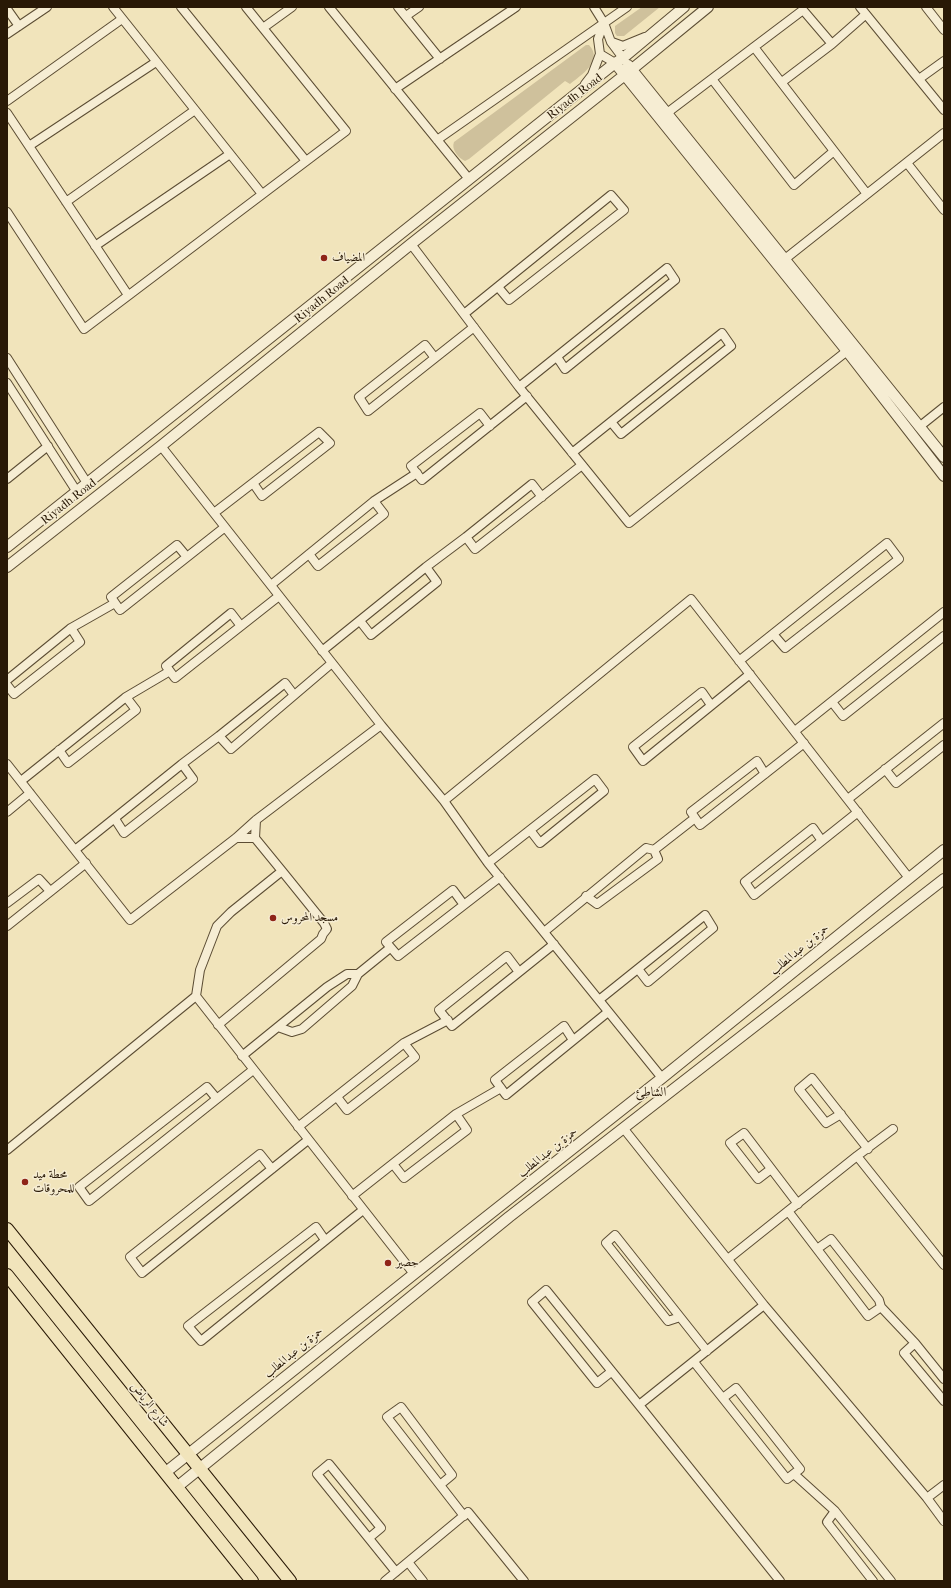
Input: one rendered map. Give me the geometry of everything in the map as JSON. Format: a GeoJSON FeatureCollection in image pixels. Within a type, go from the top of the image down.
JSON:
{"type":"FeatureCollection","features":[{"type":"Feature","properties":{"kind":"main road","name":"شارع الرياض"},"geometry":{"type":"LineString","coordinates":[[7,1229],[290,1581]]}},
{"type":"Feature","properties":{"kind":"main road"},"geometry":{"type":"LineString","coordinates":[[7,1274],[252,1581]]}},
{"type":"Feature","properties":{"kind":"street"},"geometry":{"type":"LineString","coordinates":[[7,34],[47,7]]}},
{"type":"Feature","properties":{"kind":"street"},"geometry":{"type":"LineString","coordinates":[[113,7],[262,194]]}},
{"type":"Feature","properties":{"kind":"street"},"geometry":{"type":"LineString","coordinates":[[181,7],[306,161]]}},
{"type":"Feature","properties":{"kind":"street"},"geometry":{"type":"LineString","coordinates":[[7,212],[84,329],[346,131],[246,7]]}},
{"type":"Feature","properties":{"kind":"street"},"geometry":{"type":"LineString","coordinates":[[263,28],[292,7]]}},
{"type":"Feature","properties":{"kind":"street"},"geometry":{"type":"LineString","coordinates":[[329,7],[469,179]]}},
{"type":"Feature","properties":{"kind":"street"},"geometry":{"type":"LineString","coordinates":[[398,7],[440,59]]}},
{"type":"Feature","properties":{"kind":"street"},"geometry":{"type":"LineString","coordinates":[[406,16],[419,7]]}},
{"type":"Feature","properties":{"kind":"street"},"geometry":{"type":"LineString","coordinates":[[395,89],[516,7]]}},
{"type":"Feature","properties":{"kind":"street"},"geometry":{"type":"LineString","coordinates":[[594,7],[619,60],[944,476]]}},
{"type":"Feature","properties":{"kind":"street"},"geometry":{"type":"LineString","coordinates":[[437,140],[604,28],[627,7]]}},
{"type":"Feature","properties":{"kind":"street"},"geometry":{"type":"LineString","coordinates":[[7,547],[684,7]]}},
{"type":"Feature","properties":{"kind":"street","name":"Riyadh Road"},"geometry":{"type":"LineString","coordinates":[[7,567],[161,446],[708,7]]}},
{"type":"Feature","properties":{"kind":"street"},"geometry":{"type":"LineString","coordinates":[[860,7],[944,110]]}},
{"type":"Feature","properties":{"kind":"street"},"geometry":{"type":"LineString","coordinates":[[926,7],[944,30]]}},
{"type":"Feature","properties":{"kind":"street"},"geometry":{"type":"LineString","coordinates":[[7,9],[19,26]]}},
{"type":"Feature","properties":{"kind":"street"},"geometry":{"type":"LineString","coordinates":[[667,113],[803,10],[832,44]]}},
{"type":"Feature","properties":{"kind":"street"},"geometry":{"type":"LineString","coordinates":[[782,82],[832,44],[865,15]]}},
{"type":"Feature","properties":{"kind":"street"},"geometry":{"type":"LineString","coordinates":[[7,101],[122,19]]}},
{"type":"Feature","properties":{"kind":"street"},"geometry":{"type":"LineString","coordinates":[[580,91],[592,75],[600,54],[598,39],[604,28]]}},
{"type":"Feature","properties":{"kind":"street"},"geometry":{"type":"LineString","coordinates":[[611,42],[623,46],[651,34]]}},
{"type":"Feature","properties":{"kind":"street"},"geometry":{"type":"LineString","coordinates":[[754,47],[867,194]]}},
{"type":"Feature","properties":{"kind":"street"},"geometry":{"type":"LineString","coordinates":[[600,54],[619,60]]}},
{"type":"Feature","properties":{"kind":"street"},"geometry":{"type":"LineString","coordinates":[[920,79],[944,61]]}},
{"type":"Feature","properties":{"kind":"street"},"geometry":{"type":"LineString","coordinates":[[29,146],[156,62]]}},
{"type":"Feature","properties":{"kind":"street"},"geometry":{"type":"LineString","coordinates":[[628,72],[667,113],[944,457]]}},
{"type":"Feature","properties":{"kind":"street"},"geometry":{"type":"LineString","coordinates":[[712,80],[794,185],[834,151]]}},
{"type":"Feature","properties":{"kind":"street"},"geometry":{"type":"LineString","coordinates":[[66,202],[195,110]]}},
{"type":"Feature","properties":{"kind":"street"},"geometry":{"type":"LineString","coordinates":[[7,113],[128,295]]}},
{"type":"Feature","properties":{"kind":"street"},"geometry":{"type":"LineString","coordinates":[[785,259],[944,134]]}},
{"type":"Feature","properties":{"kind":"street"},"geometry":{"type":"LineString","coordinates":[[95,246],[230,154]]}},
{"type":"Feature","properties":{"kind":"street"},"geometry":{"type":"LineString","coordinates":[[907,163],[944,210]]}},
{"type":"Feature","properties":{"kind":"street"},"geometry":{"type":"LineString","coordinates":[[464,314],[611,195],[624,210],[509,300],[498,287]]}},
{"type":"Feature","properties":{"kind":"street"},"geometry":{"type":"LineString","coordinates":[[411,244],[519,387],[629,523],[847,351]]}},
{"type":"Feature","properties":{"kind":"street"},"geometry":{"type":"LineString","coordinates":[[519,387],[667,268],[674,280],[565,369],[557,357]]}},
{"type":"Feature","properties":{"kind":"street"},"geometry":{"type":"LineString","coordinates":[[435,358],[425,345],[359,397],[368,411],[435,358],[474,326]]}},
{"type":"Feature","properties":{"kind":"street"},"geometry":{"type":"LineString","coordinates":[[572,453],[722,333],[731,346],[621,434],[611,422]]}},
{"type":"Feature","properties":{"kind":"street"},"geometry":{"type":"LineString","coordinates":[[7,358],[87,483]]}},
{"type":"Feature","properties":{"kind":"street"},"geometry":{"type":"LineString","coordinates":[[7,383],[77,492]]}},
{"type":"Feature","properties":{"kind":"street"},"geometry":{"type":"LineString","coordinates":[[490,426],[480,413],[411,466],[422,480],[490,426],[527,396]]}},
{"type":"Feature","properties":{"kind":"street"},"geometry":{"type":"LineString","coordinates":[[919,427],[944,407]]}},
{"type":"Feature","properties":{"kind":"street"},"geometry":{"type":"LineString","coordinates":[[214,513],[319,432],[330,443],[262,496],[253,483]]}},
{"type":"Feature","properties":{"kind":"street"},"geometry":{"type":"LineString","coordinates":[[7,479],[48,446]]}},
{"type":"Feature","properties":{"kind":"street"},"geometry":{"type":"LineString","coordinates":[[161,446],[322,651],[444,802],[488,863],[662,1078]]}},
{"type":"Feature","properties":{"kind":"street"},"geometry":{"type":"LineString","coordinates":[[466,537],[475,549],[582,465]]}},
{"type":"Feature","properties":{"kind":"street"},"geometry":{"type":"LineString","coordinates":[[271,585],[374,501],[417,473]]}},
{"type":"Feature","properties":{"kind":"street"},"geometry":{"type":"LineString","coordinates":[[322,651],[532,484],[542,497]]}},
{"type":"Feature","properties":{"kind":"street"},"geometry":{"type":"LineString","coordinates":[[309,554],[318,566],[384,514],[374,501]]}},
{"type":"Feature","properties":{"kind":"street"},"geometry":{"type":"LineString","coordinates":[[187,557],[177,545],[111,597],[120,610],[225,527]]}},
{"type":"Feature","properties":{"kind":"street"},"geometry":{"type":"LineString","coordinates":[[740,660],[887,543],[899,559],[785,648],[773,634]]}},
{"type":"Feature","properties":{"kind":"street"},"geometry":{"type":"LineString","coordinates":[[360,621],[371,635],[437,582],[426,568]]}},
{"type":"Feature","properties":{"kind":"street"},"geometry":{"type":"LineString","coordinates":[[241,626],[231,614],[166,666],[175,678],[241,626],[279,596]]}},
{"type":"Feature","properties":{"kind":"street"},"geometry":{"type":"LineString","coordinates":[[444,802],[691,599],[910,878]]}},
{"type":"Feature","properties":{"kind":"street"},"geometry":{"type":"LineString","coordinates":[[7,680],[71,628],[115,603]]}},
{"type":"Feature","properties":{"kind":"street"},"geometry":{"type":"LineString","coordinates":[[795,731],[944,612]]}},
{"type":"Feature","properties":{"kind":"street"},"geometry":{"type":"LineString","coordinates":[[7,685],[14,694],[80,642],[71,628]]}},
{"type":"Feature","properties":{"kind":"street"},"geometry":{"type":"LineString","coordinates":[[832,702],[844,716],[944,636]]}},
{"type":"Feature","properties":{"kind":"street"},"geometry":{"type":"LineString","coordinates":[[219,736],[230,749],[332,663]]}},
{"type":"Feature","properties":{"kind":"street"},"geometry":{"type":"LineString","coordinates":[[21,781],[126,697],[170,671]]}},
{"type":"Feature","properties":{"kind":"street"},"geometry":{"type":"LineString","coordinates":[[711,705],[702,692],[633,747],[643,761],[750,674]]}},
{"type":"Feature","properties":{"kind":"street"},"geometry":{"type":"LineString","coordinates":[[76,850],[285,683],[294,695]]}},
{"type":"Feature","properties":{"kind":"street"},"geometry":{"type":"LineString","coordinates":[[59,750],[68,762],[136,710],[126,697]]}},
{"type":"Feature","properties":{"kind":"street"},"geometry":{"type":"LineString","coordinates":[[848,799],[944,723]]}},
{"type":"Feature","properties":{"kind":"street"},"geometry":{"type":"LineString","coordinates":[[7,764],[130,920],[236,838],[256,820],[381,725]]}},
{"type":"Feature","properties":{"kind":"street"},"geometry":{"type":"LineString","coordinates":[[765,774],[757,761],[691,812],[700,825],[765,774],[804,743]]}},
{"type":"Feature","properties":{"kind":"street"},"geometry":{"type":"LineString","coordinates":[[885,769],[896,783],[944,745]]}},
{"type":"Feature","properties":{"kind":"street"},"geometry":{"type":"LineString","coordinates":[[115,819],[124,833],[193,779],[182,764]]}},
{"type":"Feature","properties":{"kind":"street"},"geometry":{"type":"LineString","coordinates":[[488,863],[530,830],[595,779],[604,791],[540,843],[530,830]]}},
{"type":"Feature","properties":{"kind":"street"},"geometry":{"type":"LineString","coordinates":[[7,812],[30,793]]}},
{"type":"Feature","properties":{"kind":"street"},"geometry":{"type":"LineString","coordinates":[[822,841],[813,828],[745,882],[754,896],[858,812]]}},
{"type":"Feature","properties":{"kind":"street"},"geometry":{"type":"LineString","coordinates":[[654,850],[695,818]]}},
{"type":"Feature","properties":{"kind":"street"},"geometry":{"type":"LineString","coordinates":[[218,1025],[320,939],[327,929],[324,923],[255,838],[256,820]]}},
{"type":"Feature","properties":{"kind":"street"},"geometry":{"type":"LineString","coordinates":[[236,838],[255,838]]}},
{"type":"Feature","properties":{"kind":"street"},"geometry":{"type":"LineString","coordinates":[[544,932],[646,848],[654,850]]}},
{"type":"Feature","properties":{"kind":"street"},"geometry":{"type":"LineString","coordinates":[[586,896],[597,904],[658,859],[654,850]]}},
{"type":"Feature","properties":{"kind":"street","name":"حمزة بن عبدالمطلب"},"geometry":{"type":"LineString","coordinates":[[166,1472],[414,1274],[531,1183],[944,850]]}},
{"type":"Feature","properties":{"kind":"street"},"geometry":{"type":"LineString","coordinates":[[7,926],[86,863]]}},
{"type":"Feature","properties":{"kind":"street"},"geometry":{"type":"LineString","coordinates":[[7,1150],[196,996],[200,970],[217,926],[231,912],[282,871]]}},
{"type":"Feature","properties":{"kind":"street"},"geometry":{"type":"LineString","coordinates":[[464,905],[453,890],[386,942],[398,956],[464,905],[500,877]]}},
{"type":"Feature","properties":{"kind":"street"},"geometry":{"type":"LineString","coordinates":[[7,903],[39,879],[50,892]]}},
{"type":"Feature","properties":{"kind":"street"},"geometry":{"type":"LineString","coordinates":[[177,1486],[509,1217],[944,879]]}},
{"type":"Feature","properties":{"kind":"street"},"geometry":{"type":"LineString","coordinates":[[599,1000],[704,915],[713,928],[648,982],[638,969]]}},
{"type":"Feature","properties":{"kind":"street"},"geometry":{"type":"LineString","coordinates":[[519,972],[507,956],[440,1010],[452,1026],[554,944]]}},
{"type":"Feature","properties":{"kind":"street"},"geometry":{"type":"LineString","coordinates":[[278,1027],[292,1032],[302,1029],[352,986],[358,974],[390,948]]}},
{"type":"Feature","properties":{"kind":"street"},"geometry":{"type":"LineString","coordinates":[[242,1056],[327,987],[347,974],[358,974]]}},
{"type":"Feature","properties":{"kind":"street"},"geometry":{"type":"LineString","coordinates":[[196,996],[414,1274]]}},
{"type":"Feature","properties":{"kind":"street"},"geometry":{"type":"LineString","coordinates":[[573,1040],[564,1026],[495,1080],[506,1095],[608,1012]]}},
{"type":"Feature","properties":{"kind":"street"},"geometry":{"type":"LineString","coordinates":[[298,1127],[404,1043],[448,1020]]}},
{"type":"Feature","properties":{"kind":"street"},"geometry":{"type":"LineString","coordinates":[[337,1097],[347,1110],[415,1057],[404,1043]]}},
{"type":"Feature","properties":{"kind":"street"},"geometry":{"type":"LineString","coordinates":[[217,1099],[207,1087],[78,1187],[89,1201],[217,1099],[253,1070]]}},
{"type":"Feature","properties":{"kind":"street"},"geometry":{"type":"LineString","coordinates":[[841,1114],[826,1123],[799,1088],[812,1078],[841,1114],[868,1148]]}},
{"type":"Feature","properties":{"kind":"street"},"geometry":{"type":"LineString","coordinates":[[352,1196],[456,1114],[501,1088]]}},
{"type":"Feature","properties":{"kind":"street"},"geometry":{"type":"LineString","coordinates":[[393,1164],[404,1178],[467,1130],[456,1114]]}},
{"type":"Feature","properties":{"kind":"street"},"geometry":{"type":"LineString","coordinates":[[624,1129],[764,1305],[927,1498],[944,1521]]}},
{"type":"Feature","properties":{"kind":"street"},"geometry":{"type":"LineString","coordinates":[[728,1259],[893,1129]]}},
{"type":"Feature","properties":{"kind":"street"},"geometry":{"type":"LineString","coordinates":[[771,1169],[758,1179],[730,1143],[744,1133],[798,1204]]}},
{"type":"Feature","properties":{"kind":"street"},"geometry":{"type":"LineString","coordinates":[[272,1169],[260,1154],[130,1257],[142,1272],[272,1169],[308,1140]]}},
{"type":"Feature","properties":{"kind":"street"},"geometry":{"type":"LineString","coordinates":[[857,1156],[944,1265]]}},
{"type":"Feature","properties":{"kind":"street"},"geometry":{"type":"LineString","coordinates":[[531,1183],[536,1196]]}},
{"type":"Feature","properties":{"kind":"street"},"geometry":{"type":"LineString","coordinates":[[504,1203],[509,1217]]}},
{"type":"Feature","properties":{"kind":"street"},"geometry":{"type":"LineString","coordinates":[[325,1240],[316,1228],[188,1326],[201,1341],[363,1210]]}},
{"type":"Feature","properties":{"kind":"street"},"geometry":{"type":"LineString","coordinates":[[788,1212],[868,1316],[881,1307]]}},
{"type":"Feature","properties":{"kind":"street"},"geometry":{"type":"LineString","coordinates":[[680,1316],[668,1322],[606,1243],[615,1235],[680,1316],[707,1351]]}},
{"type":"Feature","properties":{"kind":"street"},"geometry":{"type":"LineString","coordinates":[[817,1249],[831,1239],[879,1300],[881,1307],[915,1343],[944,1378]]}},
{"type":"Feature","properties":{"kind":"street"},"geometry":{"type":"LineString","coordinates":[[610,1372],[597,1383],[532,1302],[546,1290],[610,1372],[639,1405],[780,1581]]}},
{"type":"Feature","properties":{"kind":"street"},"geometry":{"type":"LineString","coordinates":[[639,1405],[764,1305]]}},
{"type":"Feature","properties":{"kind":"street"},"geometry":{"type":"LineString","coordinates":[[915,1343],[904,1353],[944,1401]]}},
{"type":"Feature","properties":{"kind":"street"},"geometry":{"type":"LineString","coordinates":[[694,1362],[787,1480],[800,1469],[736,1388],[723,1398]]}},
{"type":"Feature","properties":{"kind":"street"},"geometry":{"type":"LineString","coordinates":[[440,1485],[452,1475],[401,1407],[386,1417],[464,1516]]}},
{"type":"Feature","properties":{"kind":"street"},"geometry":{"type":"LineString","coordinates":[[369,1538],[381,1528],[329,1464],[317,1474],[396,1572]]}},
{"type":"Feature","properties":{"kind":"street"},"geometry":{"type":"LineString","coordinates":[[794,1474],[836,1511],[890,1581]]}},
{"type":"Feature","properties":{"kind":"street"},"geometry":{"type":"LineString","coordinates":[[927,1498],[944,1485]]}},
{"type":"Feature","properties":{"kind":"street"},"geometry":{"type":"LineString","coordinates":[[836,1511],[827,1522],[873,1581]]}},
{"type":"Feature","properties":{"kind":"street"},"geometry":{"type":"LineString","coordinates":[[385,1581],[468,1512],[524,1581]]}},
{"type":"Feature","properties":{"kind":"street"},"geometry":{"type":"LineString","coordinates":[[408,1562],[423,1581]]}},
{"type":"Feature","properties":{"kind":"shaded area"},"geometry":{"type":"Polygon","coordinates":[[[642,7],[660,7],[624,36],[617,36],[615,33],[615,26],[642,7]]]}},
{"type":"Feature","properties":{"kind":"shaded area"},"geometry":{"type":"Polygon","coordinates":[[[586,45],[589,45],[593,51],[594,57],[585,72],[570,84],[565,81],[469,159],[465,161],[458,156],[453,148],[454,142],[586,45]]]}},
{"type":"Feature","properties":{"kind":"place","name":"المضياف"},"geometry":{"type":"Point","coordinates":[324,258]}},
{"type":"Feature","properties":{"kind":"place","name":"مسجد المحروس"},"geometry":{"type":"Point","coordinates":[273,918]}},
{"type":"Feature","properties":{"kind":"place","name":"محطة ميد للمحروقات"},"geometry":{"type":"Point","coordinates":[25,1182]}},
{"type":"Feature","properties":{"kind":"place","name":"حصير"},"geometry":{"type":"Point","coordinates":[388,1263]}},
{"type":"Feature","properties":{"kind":"district","name":"الشاطئ"},"geometry":{"type":"Point","coordinates":[651,1093]}}]}
